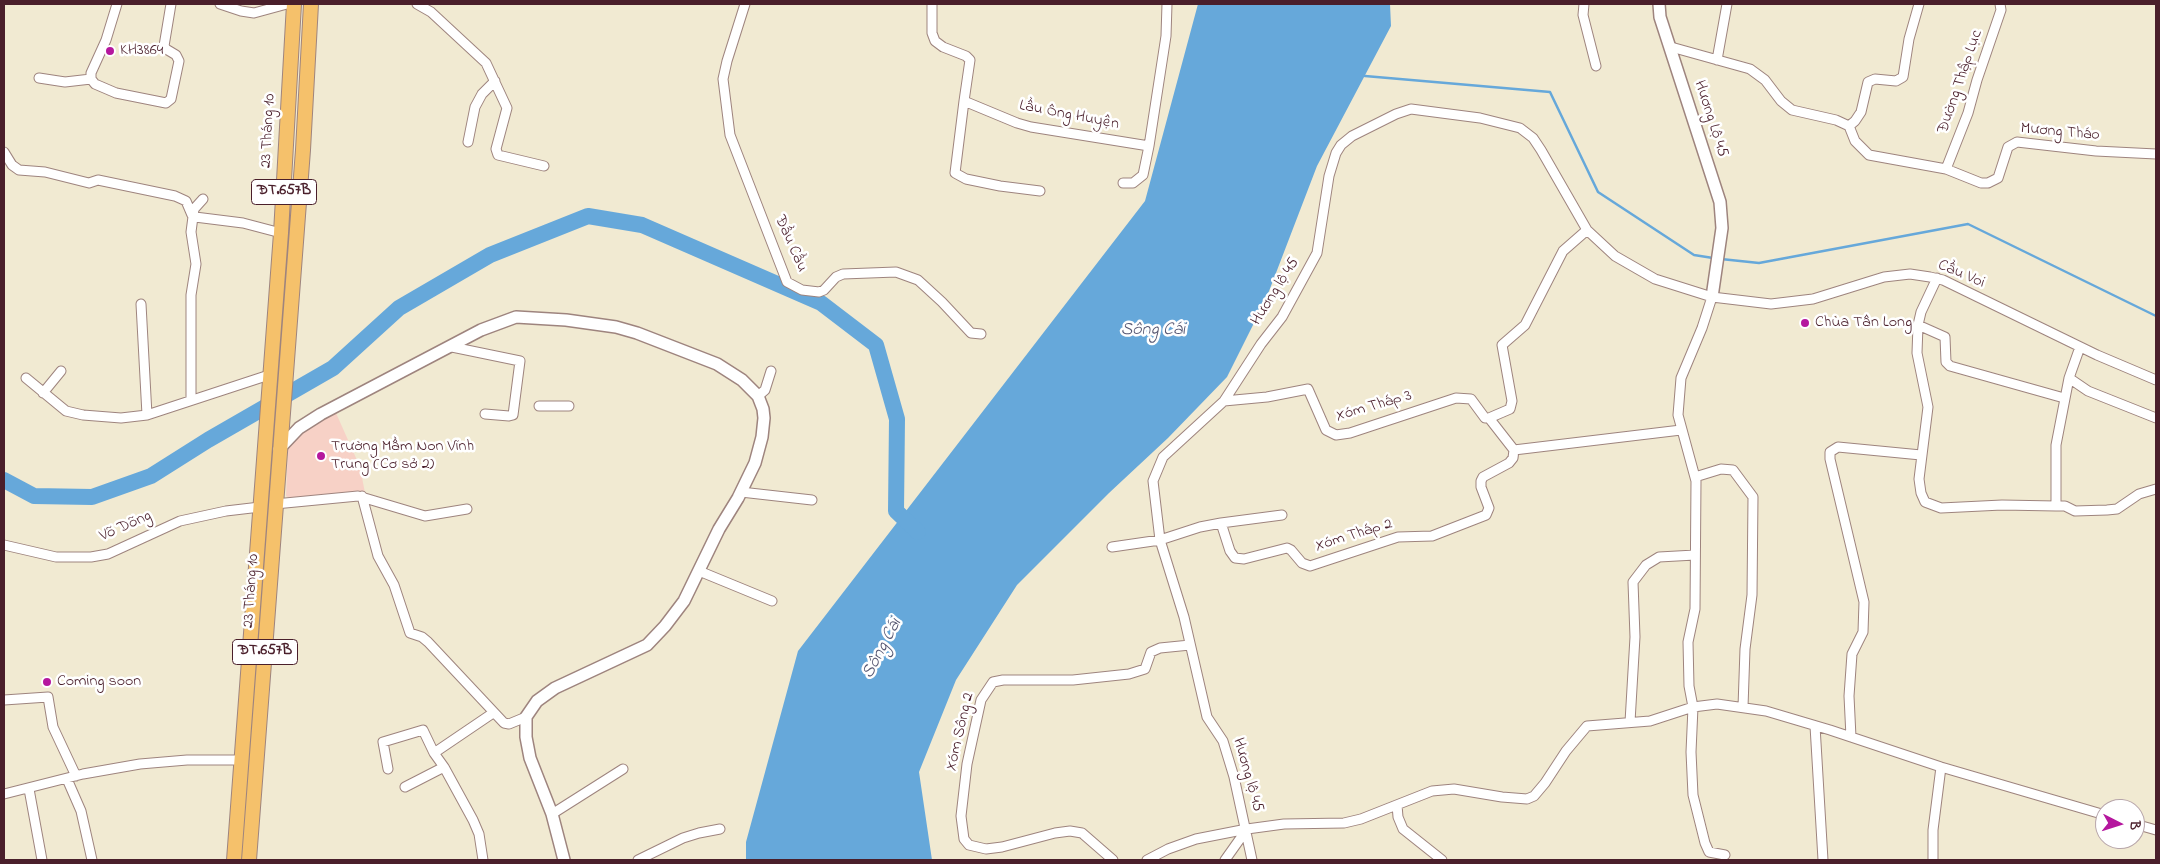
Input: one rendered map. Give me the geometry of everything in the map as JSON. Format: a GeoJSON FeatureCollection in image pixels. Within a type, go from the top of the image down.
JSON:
{"type":"FeatureCollection","features":[{"type":"Feature","properties":{"kind":"main road","name":"23 Tháng 10"},"geometry":{"type":"LineString","coordinates":[[234,860],[269,377],[282,233],[294,4]]}},
{"type":"Feature","properties":{"kind":"main road","name":"ĐT.657B"},"geometry":{"type":"LineString","coordinates":[[280,447],[303,150],[312,4]]}},
{"type":"Feature","properties":{"kind":"main road","name":"23 Tháng 10"},"geometry":{"type":"LineString","coordinates":[[249,860],[280,447]]}},
{"type":"Feature","properties":{"kind":"main road"},"geometry":{"type":"LineString","coordinates":[[260,507],[275,504]]}},
{"type":"Feature","properties":{"kind":"street"},"geometry":{"type":"LineString","coordinates":[[117,4],[91,79],[95,84],[116,93],[159,102],[169,102],[174,91],[179,61],[176,55],[164,46],[171,4]]}},
{"type":"Feature","properties":{"kind":"street"},"geometry":{"type":"LineString","coordinates":[[220,4],[254,13],[287,4]]}},
{"type":"Feature","properties":{"kind":"street"},"geometry":{"type":"LineString","coordinates":[[417,4],[430,12],[481,56],[486,63],[507,108],[496,150],[498,155],[544,166]]}},
{"type":"Feature","properties":{"kind":"street","name":"Đầu Cầu"},"geometry":{"type":"LineString","coordinates":[[745,4],[726,61],[723,79],[730,135],[788,282],[802,290],[819,292],[824,290],[836,277],[844,274],[896,272],[918,280],[972,334],[981,334]]}},
{"type":"Feature","properties":{"kind":"street"},"geometry":{"type":"LineString","coordinates":[[932,4],[932,33],[935,41],[942,47],[966,56],[970,60],[955,167],[957,175],[1000,186],[1040,191]]}},
{"type":"Feature","properties":{"kind":"street"},"geometry":{"type":"LineString","coordinates":[[1123,183],[1133,183],[1142,175],[1149,146],[1166,36],[1167,4]]}},
{"type":"Feature","properties":{"kind":"street"},"geometry":{"type":"LineString","coordinates":[[1584,4],[1583,15],[1596,66]]}},
{"type":"Feature","properties":{"kind":"street","name":"Hương Lộ 45"},"geometry":{"type":"LineString","coordinates":[[1659,4],[1660,17],[1720,202],[1722,221],[1720,245],[1712,297]]}},
{"type":"Feature","properties":{"kind":"street"},"geometry":{"type":"LineString","coordinates":[[1716,60],[1726,4]]}},
{"type":"Feature","properties":{"kind":"street"},"geometry":{"type":"LineString","coordinates":[[1671,47],[1750,69],[1765,80],[1781,101],[1792,110],[1828,118],[1849,126],[1861,112],[1868,82],[1875,80],[1896,81],[1903,77],[1909,39],[1918,4]]}},
{"type":"Feature","properties":{"kind":"street","name":"Đường Thập Lục"},"geometry":{"type":"LineString","coordinates":[[1946,169],[1968,113],[2001,10],[2000,4]]}},
{"type":"Feature","properties":{"kind":"street"},"geometry":{"type":"LineString","coordinates":[[39,78],[65,82],[91,79]]}},
{"type":"Feature","properties":{"kind":"street"},"geometry":{"type":"LineString","coordinates":[[468,142],[475,107],[482,94],[495,81]]}},
{"type":"Feature","properties":{"kind":"street","name":"Lầu Ông Huyện"},"geometry":{"type":"LineString","coordinates":[[964,101],[1031,127],[1149,146]]}},
{"type":"Feature","properties":{"kind":"street","name":"Hương lộ 45"},"geometry":{"type":"LineString","coordinates":[[1252,860],[1247,829],[1223,741],[1208,717],[1184,617],[1160,540],[1153,488],[1158,465],[1170,449],[1224,401],[1261,344],[1282,318],[1317,253],[1321,238],[1325,194],[1336,153],[1341,145],[1352,136],[1406,110],[1480,118],[1520,128],[1533,138],[1541,150],[1587,230],[1615,256],[1639,271],[1678,288],[1712,297]]}},
{"type":"Feature","properties":{"kind":"street","name":"Mương Tháo"},"geometry":{"type":"LineString","coordinates":[[1849,126],[1855,141],[1869,155],[1946,169],[1981,183],[1992,182],[2000,174],[2008,147],[2017,142],[2096,151],[2156,154]]}},
{"type":"Feature","properties":{"kind":"street"},"geometry":{"type":"LineString","coordinates":[[4,152],[12,165],[19,170],[45,172],[89,183],[98,180],[181,198],[186,201],[192,215]]}},
{"type":"Feature","properties":{"kind":"street"},"geometry":{"type":"LineString","coordinates":[[191,400],[191,295],[196,264],[191,236],[192,215],[194,209],[203,199]]}},
{"type":"Feature","properties":{"kind":"street"},"geometry":{"type":"LineString","coordinates":[[192,215],[243,223],[282,233]]}},
{"type":"Feature","properties":{"kind":"street"},"geometry":{"type":"LineString","coordinates":[[1490,418],[1510,409],[1512,406],[1503,343],[1525,325],[1563,252],[1587,230]]}},
{"type":"Feature","properties":{"kind":"street","name":"Cầu Voi"},"geometry":{"type":"LineString","coordinates":[[1712,297],[1758,304],[1790,303],[1813,299],[1899,274],[1937,278],[2080,347],[2156,380]]}},
{"type":"Feature","properties":{"kind":"street"},"geometry":{"type":"LineString","coordinates":[[1937,278],[1921,312],[1918,325],[1918,353],[1928,407],[1919,479],[1921,493],[1925,502],[1936,508],[2002,505],[2065,506],[2075,510],[2116,510],[2140,494],[2156,489]]}},
{"type":"Feature","properties":{"kind":"street"},"geometry":{"type":"LineString","coordinates":[[1712,297],[1702,328],[1681,378],[1678,406],[1681,430],[1695,477],[1695,609],[1688,642],[1689,686],[1693,707],[1691,752],[1693,795],[1703,837],[1709,852],[1724,855]]}},
{"type":"Feature","properties":{"kind":"street"},"geometry":{"type":"LineString","coordinates":[[141,304],[147,415]]}},
{"type":"Feature","properties":{"kind":"street"},"geometry":{"type":"LineString","coordinates":[[280,447],[299,428],[315,418],[481,330],[516,317],[588,322],[637,333],[717,364],[742,380],[758,396],[763,409],[762,437],[742,492],[719,529],[684,601],[655,638],[634,652],[555,688],[537,701],[526,717],[509,724],[504,723],[493,713],[428,642],[422,637],[410,633],[394,585],[378,556],[362,496]]}},
{"type":"Feature","properties":{"kind":"street"},"geometry":{"type":"LineString","coordinates":[[1918,325],[1945,337],[1946,362],[1950,366],[2064,398]]}},
{"type":"Feature","properties":{"kind":"street"},"geometry":{"type":"LineString","coordinates":[[452,347],[520,361],[513,415],[485,414]]}},
{"type":"Feature","properties":{"kind":"street"},"geometry":{"type":"LineString","coordinates":[[2056,506],[2056,444],[2064,398],[2080,347]]}},
{"type":"Feature","properties":{"kind":"street"},"geometry":{"type":"LineString","coordinates":[[43,393],[61,371]]}},
{"type":"Feature","properties":{"kind":"street"},"geometry":{"type":"LineString","coordinates":[[758,396],[765,390],[771,371]]}},
{"type":"Feature","properties":{"kind":"street"},"geometry":{"type":"LineString","coordinates":[[26,378],[62,410],[70,413],[107,418],[147,415],[269,377]]}},
{"type":"Feature","properties":{"kind":"street"},"geometry":{"type":"LineString","coordinates":[[2070,378],[2088,391],[2156,418]]}},
{"type":"Feature","properties":{"kind":"street","name":"Xóm Tháp 3"},"geometry":{"type":"LineString","coordinates":[[1224,401],[1267,397],[1308,389],[1326,430],[1336,435],[1448,400],[1471,399],[1483,417],[1490,418],[1514,450]]}},
{"type":"Feature","properties":{"kind":"street"},"geometry":{"type":"LineString","coordinates":[[539,406],[569,406]]}},
{"type":"Feature","properties":{"kind":"street"},"geometry":{"type":"LineString","coordinates":[[1514,450],[1681,430]]}},
{"type":"Feature","properties":{"kind":"street"},"geometry":{"type":"LineString","coordinates":[[1851,737],[1849,696],[1852,654],[1863,632],[1864,602],[1830,459],[1830,452],[1838,447],[1921,455]]}},
{"type":"Feature","properties":{"kind":"street","name":"Xóm Tháp 2"},"geometry":{"type":"LineString","coordinates":[[1221,522],[1230,551],[1235,558],[1244,559],[1286,548],[1307,566],[1398,538],[1432,536],[1486,515],[1489,508],[1481,487],[1481,481],[1483,477],[1509,464],[1514,458],[1514,450]]}},
{"type":"Feature","properties":{"kind":"street"},"geometry":{"type":"LineString","coordinates":[[1695,477],[1721,469],[1733,470],[1753,497],[1752,595],[1745,650],[1743,707]]}},
{"type":"Feature","properties":{"kind":"street"},"geometry":{"type":"LineString","coordinates":[[742,492],[812,500]]}},
{"type":"Feature","properties":{"kind":"street"},"geometry":{"type":"LineString","coordinates":[[275,504],[362,496],[425,516],[467,509]]}},
{"type":"Feature","properties":{"kind":"street","name":"Võ Dõng"},"geometry":{"type":"LineString","coordinates":[[4,545],[56,557],[108,554],[180,521],[226,511],[260,507]]}},
{"type":"Feature","properties":{"kind":"street"},"geometry":{"type":"LineString","coordinates":[[1112,547],[1160,540],[1221,522],[1282,515]]}},
{"type":"Feature","properties":{"kind":"street"},"geometry":{"type":"LineString","coordinates":[[1630,722],[1635,637],[1634,582],[1646,565],[1659,558],[1695,555]]}},
{"type":"Feature","properties":{"kind":"street"},"geometry":{"type":"LineString","coordinates":[[699,571],[772,601]]}},
{"type":"Feature","properties":{"kind":"street","name":"Xóm Sông 2"},"geometry":{"type":"LineString","coordinates":[[1113,860],[1082,833],[1070,831],[1055,832],[1002,847],[986,849],[969,846],[964,839],[962,816],[967,764],[981,700],[993,682],[1003,680],[1073,680],[1135,673],[1145,669],[1151,652],[1160,648],[1190,644]]}},
{"type":"Feature","properties":{"kind":"street"},"geometry":{"type":"LineString","coordinates":[[4,700],[48,697],[53,727],[81,811],[92,860]]}},
{"type":"Feature","properties":{"kind":"street"},"geometry":{"type":"LineString","coordinates":[[1147,860],[1168,849],[1196,839],[1247,829],[1284,824],[1344,823],[1361,819],[1432,791],[1454,789],[1527,799],[1534,796],[1545,784],[1566,751],[1586,726],[1650,721],[1693,707],[1717,704],[1766,711],[1941,767],[2095,813]]}},
{"type":"Feature","properties":{"kind":"street"},"geometry":{"type":"LineString","coordinates":[[434,753],[493,713]]}},
{"type":"Feature","properties":{"kind":"street"},"geometry":{"type":"LineString","coordinates":[[526,717],[526,737],[530,758],[552,814],[564,860]]}},
{"type":"Feature","properties":{"kind":"street"},"geometry":{"type":"LineString","coordinates":[[1815,726],[1823,860]]}},
{"type":"Feature","properties":{"kind":"street"},"geometry":{"type":"LineString","coordinates":[[388,769],[383,742],[424,730],[434,753],[444,767],[473,820],[479,834],[483,860]]}},
{"type":"Feature","properties":{"kind":"street"},"geometry":{"type":"LineString","coordinates":[[4,794],[71,778],[149,763],[187,760],[242,760]]}},
{"type":"Feature","properties":{"kind":"street"},"geometry":{"type":"LineString","coordinates":[[405,787],[444,767]]}},
{"type":"Feature","properties":{"kind":"street"},"geometry":{"type":"LineString","coordinates":[[1932,860],[1933,830],[1941,767]]}},
{"type":"Feature","properties":{"kind":"street"},"geometry":{"type":"LineString","coordinates":[[552,814],[623,769]]}},
{"type":"Feature","properties":{"kind":"street"},"geometry":{"type":"LineString","coordinates":[[29,788],[42,860]]}},
{"type":"Feature","properties":{"kind":"street"},"geometry":{"type":"LineString","coordinates":[[1397,805],[1398,817],[1403,829],[1442,860]]}},
{"type":"Feature","properties":{"kind":"street"},"geometry":{"type":"LineString","coordinates":[[638,860],[684,838],[720,829]]}},
{"type":"Feature","properties":{"kind":"street"},"geometry":{"type":"LineString","coordinates":[[1225,860],[1247,829]]}},
{"type":"Feature","properties":{"kind":"shaded area","name":"Trường Mầm Non Vĩnh Trung (Cơ sở 2)"},"geometry":{"type":"Polygon","coordinates":[[[336,413],[360,467],[365,493],[292,500],[286,496],[288,446],[302,430],[336,413]]]}},
{"type":"Feature","properties":{"kind":"water","name":"Sông Cái"},"geometry":{"type":"Polygon","coordinates":[[[1198,4],[1390,4],[1391,26],[1317,166],[1266,299],[1227,377],[1168,438],[1109,493],[1017,585],[956,680],[919,772],[932,860],[746,860],[746,842],[798,651],[1145,201],[1198,4]]]}},
{"type":"Feature","properties":{"kind":"waterway"},"geometry":{"type":"LineString","coordinates":[[1365,76],[1550,92],[1598,192],[1694,255],[1713,258]]}},
{"type":"Feature","properties":{"kind":"waterway"},"geometry":{"type":"LineString","coordinates":[[4,480],[34,496],[92,497],[151,476],[208,440],[333,368],[399,308],[490,255],[588,216],[642,225],[821,303],[876,345],[897,419],[896,511],[918,532]]}},
{"type":"Feature","properties":{"kind":"waterway"},"geometry":{"type":"LineString","coordinates":[[1721,259],[1759,263],[1968,224],[2156,316]]}},
{"type":"Feature","properties":{"kind":"place","name":"KH3864"},"geometry":{"type":"Point","coordinates":[110,51]}},
{"type":"Feature","properties":{"kind":"place","name":"Chùa Tân Long"},"geometry":{"type":"Point","coordinates":[1805,323]}},
{"type":"Feature","properties":{"kind":"place","name":"Trường Mầm Non Vĩnh Trung (Cơ sở 2)"},"geometry":{"type":"Point","coordinates":[321,456]}},
{"type":"Feature","properties":{"kind":"place","name":"Coming soon"},"geometry":{"type":"Point","coordinates":[47,682]}}]}
